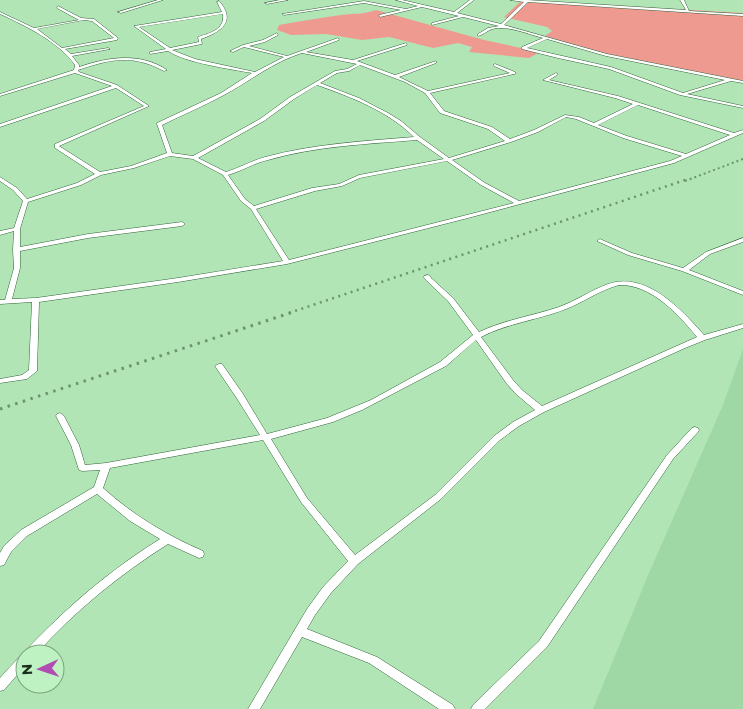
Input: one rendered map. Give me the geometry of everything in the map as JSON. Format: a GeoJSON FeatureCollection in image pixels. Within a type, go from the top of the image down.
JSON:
{"type":"FeatureCollection","features":[{"type":"Feature","properties":{"kind":"street"},"geometry":{"type":"LineString","coordinates":[[120,12],[161,0]]}},
{"type":"Feature","properties":{"kind":"street"},"geometry":{"type":"LineString","coordinates":[[267,3],[286,0]]}},
{"type":"Feature","properties":{"kind":"street"},"geometry":{"type":"LineString","coordinates":[[398,0],[547,38],[591,52],[743,82]]}},
{"type":"Feature","properties":{"kind":"street"},"geometry":{"type":"LineString","coordinates":[[455,14],[472,0]]}},
{"type":"Feature","properties":{"kind":"street"},"geometry":{"type":"LineString","coordinates":[[512,0],[743,15]]}},
{"type":"Feature","properties":{"kind":"street"},"geometry":{"type":"LineString","coordinates":[[650,0],[652,9]]}},
{"type":"Feature","properties":{"kind":"street"},"geometry":{"type":"LineString","coordinates":[[682,0],[688,11]]}},
{"type":"Feature","properties":{"kind":"street"},"geometry":{"type":"LineString","coordinates":[[479,35],[501,26],[527,1]]}},
{"type":"Feature","properties":{"kind":"street"},"geometry":{"type":"LineString","coordinates":[[151,53],[201,43],[199,38],[220,29],[225,22],[225,13],[219,2]]}},
{"type":"Feature","properties":{"kind":"street"},"geometry":{"type":"LineString","coordinates":[[284,14],[364,2],[407,10]]}},
{"type":"Feature","properties":{"kind":"street"},"geometry":{"type":"LineString","coordinates":[[380,16],[424,6]]}},
{"type":"Feature","properties":{"kind":"street"},"geometry":{"type":"LineString","coordinates":[[58,7],[81,19]]}},
{"type":"Feature","properties":{"kind":"street"},"geometry":{"type":"LineString","coordinates":[[0,13],[34,29],[61,49],[77,65],[76,70]]}},
{"type":"Feature","properties":{"kind":"street"},"geometry":{"type":"LineString","coordinates":[[225,13],[194,16],[136,26],[174,53],[194,60],[256,73]]}},
{"type":"Feature","properties":{"kind":"street"},"geometry":{"type":"LineString","coordinates":[[433,24],[464,16]]}},
{"type":"Feature","properties":{"kind":"street"},"geometry":{"type":"LineString","coordinates":[[34,29],[81,19],[93,20],[116,39],[61,49]]}},
{"type":"Feature","properties":{"kind":"street"},"geometry":{"type":"LineString","coordinates":[[232,51],[264,41],[277,34]]}},
{"type":"Feature","properties":{"kind":"street"},"geometry":{"type":"LineString","coordinates":[[547,38],[524,48],[620,71],[656,86],[682,94],[743,108]]}},
{"type":"Feature","properties":{"kind":"street"},"geometry":{"type":"LineString","coordinates":[[170,154],[159,124],[223,94],[256,73],[287,57],[338,39]]}},
{"type":"Feature","properties":{"kind":"street"},"geometry":{"type":"LineString","coordinates":[[353,61],[406,44]]}},
{"type":"Feature","properties":{"kind":"street"},"geometry":{"type":"LineString","coordinates":[[244,46],[287,57]]}},
{"type":"Feature","properties":{"kind":"street"},"geometry":{"type":"LineString","coordinates":[[70,56],[108,49]]}},
{"type":"Feature","properties":{"kind":"street"},"geometry":{"type":"LineString","coordinates":[[302,52],[353,61],[394,77],[427,92],[442,112],[490,128],[509,141]]}},
{"type":"Feature","properties":{"kind":"street"},"geometry":{"type":"LineString","coordinates":[[573,59],[591,52]]}},
{"type":"Feature","properties":{"kind":"street"},"geometry":{"type":"LineString","coordinates":[[0,95],[76,70],[128,57],[156,65],[165,70]]}},
{"type":"Feature","properties":{"kind":"street"},"geometry":{"type":"LineString","coordinates":[[394,77],[435,62]]}},
{"type":"Feature","properties":{"kind":"street"},"geometry":{"type":"LineString","coordinates":[[194,158],[249,128],[279,109],[292,98],[319,84],[336,72],[348,70],[359,64]]}},
{"type":"Feature","properties":{"kind":"street"},"geometry":{"type":"LineString","coordinates":[[427,92],[514,73],[495,65]]}},
{"type":"Feature","properties":{"kind":"street"},"geometry":{"type":"LineString","coordinates":[[76,70],[116,86],[147,106],[57,145],[57,147],[99,174]]}},
{"type":"Feature","properties":{"kind":"street"},"geometry":{"type":"LineString","coordinates":[[556,74],[545,80],[616,97],[734,135]]}},
{"type":"Feature","properties":{"kind":"street"},"geometry":{"type":"LineString","coordinates":[[682,94],[731,79]]}},
{"type":"Feature","properties":{"kind":"street"},"geometry":{"type":"LineString","coordinates":[[319,84],[348,94],[411,129],[418,138],[483,184],[519,203]]}},
{"type":"Feature","properties":{"kind":"street"},"geometry":{"type":"LineString","coordinates":[[0,126],[116,86]]}},
{"type":"Feature","properties":{"kind":"street"},"geometry":{"type":"LineString","coordinates":[[594,124],[636,104]]}},
{"type":"Feature","properties":{"kind":"street"},"geometry":{"type":"LineString","coordinates":[[253,208],[314,189],[340,185],[359,177],[450,159],[509,141],[565,116],[688,156]]}},
{"type":"Feature","properties":{"kind":"street"},"geometry":{"type":"LineString","coordinates":[[0,302],[36,300],[287,262],[653,168],[688,156],[743,131]]}},
{"type":"Feature","properties":{"kind":"street"},"geometry":{"type":"LineString","coordinates":[[225,174],[242,170],[260,160],[302,150],[354,143],[418,138]]}},
{"type":"Feature","properties":{"kind":"street"},"geometry":{"type":"LineString","coordinates":[[26,201],[79,184],[99,174],[132,167],[170,154],[194,158],[225,174],[243,200],[253,208],[287,262]]}},
{"type":"Feature","properties":{"kind":"street"},"geometry":{"type":"LineString","coordinates":[[0,179],[15,189],[26,201]]}},
{"type":"Feature","properties":{"kind":"street"},"geometry":{"type":"LineString","coordinates":[[8,301],[17,268],[17,229],[26,201]]}},
{"type":"Feature","properties":{"kind":"street"},"geometry":{"type":"LineString","coordinates":[[16,250],[88,236],[182,224]]}},
{"type":"Feature","properties":{"kind":"street"},"geometry":{"type":"LineString","coordinates":[[0,233],[17,229]]}},
{"type":"Feature","properties":{"kind":"street"},"geometry":{"type":"LineString","coordinates":[[684,270],[708,253],[743,240]]}},
{"type":"Feature","properties":{"kind":"street"},"geometry":{"type":"LineString","coordinates":[[600,241],[630,254],[684,270],[743,293]]}},
{"type":"Feature","properties":{"kind":"street"},"geometry":{"type":"LineString","coordinates":[[428,277],[426,277],[441,288],[510,382],[541,410]]}},
{"type":"Feature","properties":{"kind":"street"},"geometry":{"type":"LineString","coordinates":[[60,416],[75,446],[82,468],[106,466],[265,437],[314,424],[352,411],[443,364],[476,336],[563,308],[592,294],[624,283],[656,294],[690,324],[702,338]]}},
{"type":"Feature","properties":{"kind":"street"},"geometry":{"type":"LineString","coordinates":[[0,382],[24,377],[33,371],[36,300]]}},
{"type":"Feature","properties":{"kind":"street"},"geometry":{"type":"LineString","coordinates":[[254,709],[300,631],[327,590],[354,561],[438,497],[497,438],[516,424],[541,410],[702,338],[743,326]]}},
{"type":"Feature","properties":{"kind":"street"},"geometry":{"type":"LineString","coordinates":[[219,366],[304,500],[354,561]]}},
{"type":"Feature","properties":{"kind":"street"},"geometry":{"type":"LineString","coordinates":[[477,709],[543,644],[670,457],[695,430]]}},
{"type":"Feature","properties":{"kind":"street"},"geometry":{"type":"LineString","coordinates":[[0,562],[6,549],[24,533],[98,489],[106,466]]}},
{"type":"Feature","properties":{"kind":"street"},"geometry":{"type":"LineString","coordinates":[[98,489],[124,512],[166,540],[198,554]]}},
{"type":"Feature","properties":{"kind":"street"},"geometry":{"type":"LineString","coordinates":[[38,644],[54,626],[87,596],[134,559],[166,540]]}},
{"type":"Feature","properties":{"kind":"street"},"geometry":{"type":"LineString","coordinates":[[300,631],[373,660],[449,709]]}},
{"type":"Feature","properties":{"kind":"street"},"geometry":{"type":"LineString","coordinates":[[0,686],[15,669]]}},
{"type":"Feature","properties":{"kind":"shaded area"},"geometry":{"type":"Polygon","coordinates":[[[522,0],[743,13],[743,81],[597,52],[545,36],[552,31],[547,27],[504,17],[522,0]]]}},
{"type":"Feature","properties":{"kind":"shaded area"},"geometry":{"type":"Polygon","coordinates":[[[376,10],[484,40],[540,52],[529,58],[469,52],[472,47],[458,43],[433,48],[389,37],[362,40],[326,34],[291,35],[277,30],[279,25],[376,10]]]}},
{"type":"Feature","properties":{"kind":"shaded area"},"geometry":{"type":"Polygon","coordinates":[[[743,349],[743,709],[593,709],[649,573],[723,405],[743,349]]]}},
{"type":"Feature","properties":{"kind":"railway"},"geometry":{"type":"LineString","coordinates":[[685,181],[743,159]]}},
{"type":"Feature","properties":{"kind":"railway"},"geometry":{"type":"LineString","coordinates":[[289,313],[688,179]]}},
{"type":"Feature","properties":{"kind":"railway"},"geometry":{"type":"LineString","coordinates":[[0,409],[293,312]]}}]}
